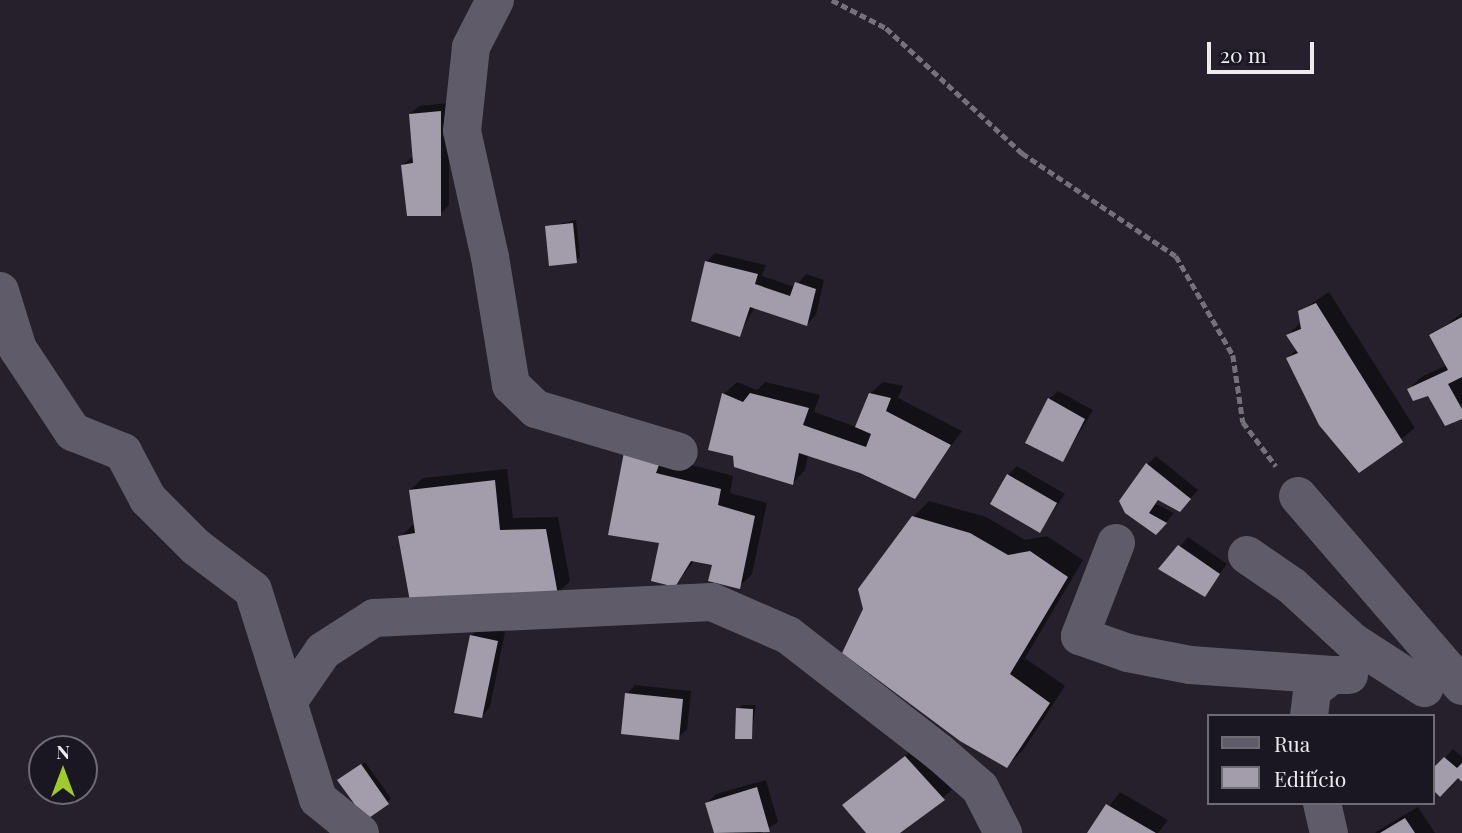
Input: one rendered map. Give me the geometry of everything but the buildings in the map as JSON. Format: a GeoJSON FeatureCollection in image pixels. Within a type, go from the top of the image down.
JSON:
{"type":"FeatureCollection","features":[{"type":"Feature","properties":{"kind":"street"},"geometry":{"type":"LineString","coordinates":[[495,0],[471,47],[462,131],[490,257],[511,385],[536,409],[678,452]]}},
{"type":"Feature","properties":{"kind":"street"},"geometry":{"type":"LineString","coordinates":[[0,291],[18,349],[73,432],[123,452],[148,499],[196,547],[253,590],[318,799],[360,833]]}},
{"type":"Feature","properties":{"kind":"street"},"geometry":{"type":"LineString","coordinates":[[1298,496],[1462,686]]}},
{"type":"Feature","properties":{"kind":"street"},"geometry":{"type":"LineString","coordinates":[[1116,543],[1080,636],[1128,653],[1190,665],[1332,675],[1390,675],[1424,688]]}},
{"type":"Feature","properties":{"kind":"street"},"geometry":{"type":"LineString","coordinates":[[1247,555],[1292,586],[1353,642],[1462,713]]}},
{"type":"Feature","properties":{"kind":"street"},"geometry":{"type":"LineString","coordinates":[[288,702],[323,651],[374,618],[712,602],[788,635],[940,753],[980,788],[1003,833]]}},
{"type":"Feature","properties":{"kind":"street"},"geometry":{"type":"LineString","coordinates":[[1309,714],[1312,690],[1332,675]]}},
{"type":"Feature","properties":{"kind":"street"},"geometry":{"type":"LineString","coordinates":[[1322,805],[1329,833]]}},
{"type":"Feature","properties":{"kind":"path"},"geometry":{"type":"LineString","coordinates":[[832,0],[886,28],[1022,153],[1176,256],[1233,355],[1243,422],[1298,496]]}}]}
